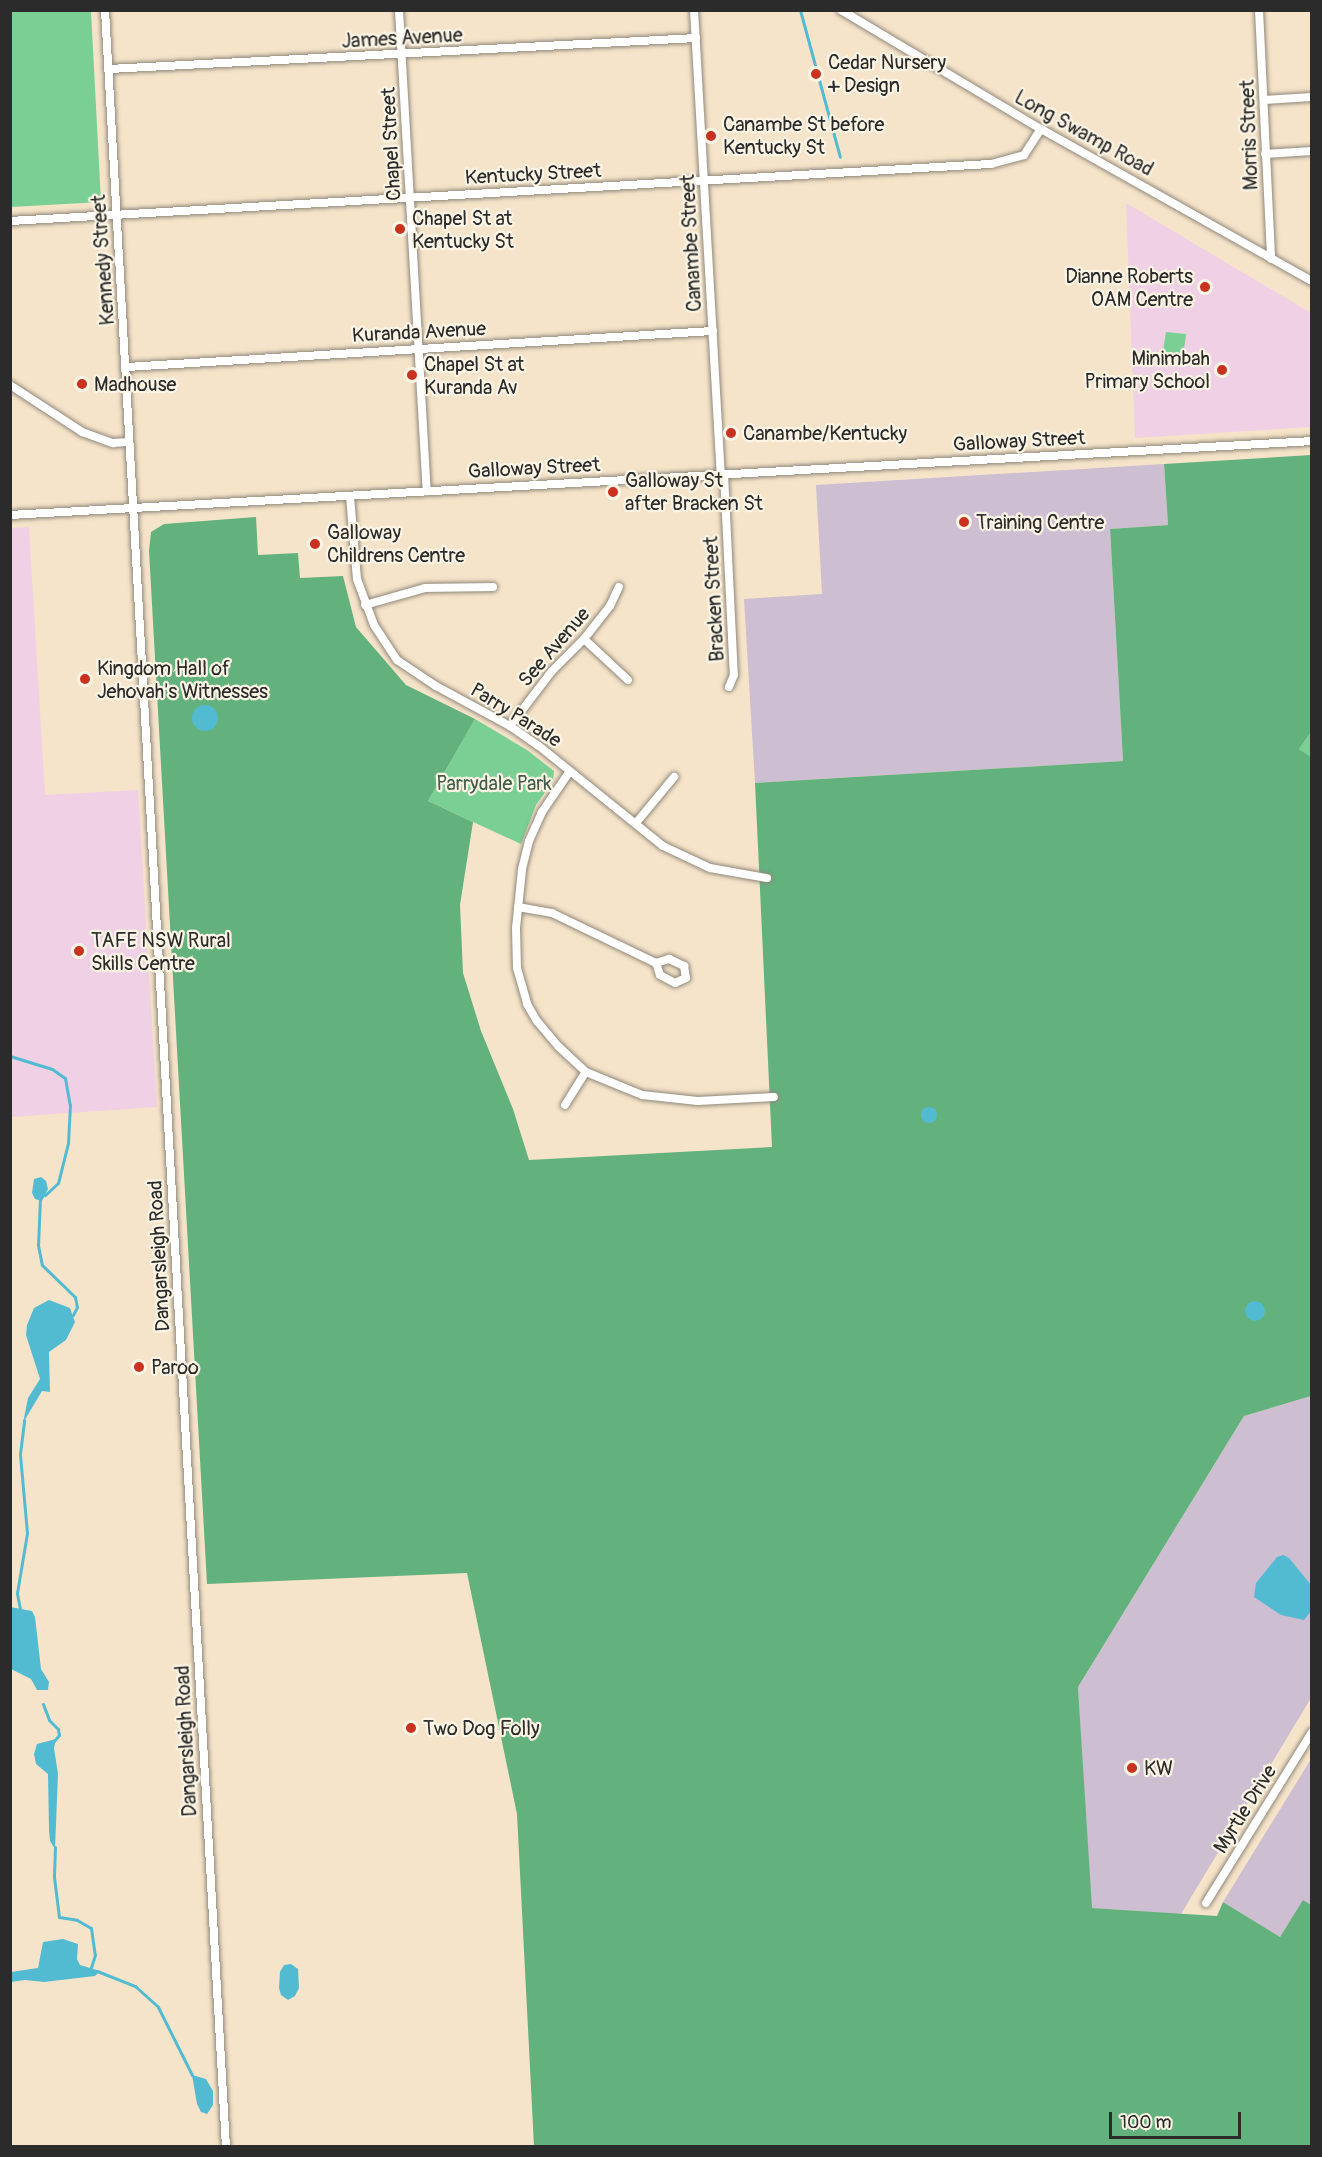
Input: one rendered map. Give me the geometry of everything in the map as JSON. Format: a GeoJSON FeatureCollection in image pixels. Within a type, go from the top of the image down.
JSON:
{"type":"FeatureCollection","features":[{"type":"Feature","properties":{"kind":"street","name":"Kennedy Street"},"geometry":{"type":"LineString","coordinates":[[105,10],[133,508]]}},
{"type":"Feature","properties":{"kind":"street","name":"Chapel Street"},"geometry":{"type":"LineString","coordinates":[[399,10],[427,491]]}},
{"type":"Feature","properties":{"kind":"street","name":"Canambe Street"},"geometry":{"type":"LineString","coordinates":[[694,10],[722,474]]}},
{"type":"Feature","properties":{"kind":"street","name":"Long Swamp Road"},"geometry":{"type":"LineString","coordinates":[[841,10],[1041,129],[1311,281]]}},
{"type":"Feature","properties":{"kind":"street","name":"Morris Street"},"geometry":{"type":"LineString","coordinates":[[1259,10],[1271,259]]}},
{"type":"Feature","properties":{"kind":"street","name":"James Avenue"},"geometry":{"type":"LineString","coordinates":[[109,69],[696,38]]}},
{"type":"Feature","properties":{"kind":"street"},"geometry":{"type":"LineString","coordinates":[[1264,100],[1311,96]]}},
{"type":"Feature","properties":{"kind":"street","name":"Kentucky Street"},"geometry":{"type":"LineString","coordinates":[[10,221],[1009,161],[1024,155],[1041,129]]}},
{"type":"Feature","properties":{"kind":"street"},"geometry":{"type":"LineString","coordinates":[[1265,154],[1311,151]]}},
{"type":"Feature","properties":{"kind":"street","name":"Kuranda Avenue"},"geometry":{"type":"LineString","coordinates":[[126,367],[713,331]]}},
{"type":"Feature","properties":{"kind":"street"},"geometry":{"type":"LineString","coordinates":[[10,385],[82,432],[113,443],[129,442]]}},
{"type":"Feature","properties":{"kind":"street","name":"Galloway Street"},"geometry":{"type":"LineString","coordinates":[[10,515],[1311,441]]}},
{"type":"Feature","properties":{"kind":"street","name":"Bracken Street"},"geometry":{"type":"LineString","coordinates":[[722,474],[734,675],[729,687]]}},
{"type":"Feature","properties":{"kind":"street","name":"Parry Parade"},"geometry":{"type":"LineString","coordinates":[[350,496],[357,579],[374,625],[397,660],[436,686],[510,726],[663,846],[687,859],[721,871],[767,878]]}},
{"type":"Feature","properties":{"kind":"street","name":"Dangarsleigh Road"},"geometry":{"type":"LineString","coordinates":[[133,508],[226,2146]]}},
{"type":"Feature","properties":{"kind":"street","name":"See Avenue"},"geometry":{"type":"LineString","coordinates":[[510,726],[552,671],[584,639],[610,606],[619,586]]}},
{"type":"Feature","properties":{"kind":"street"},"geometry":{"type":"LineString","coordinates":[[365,605],[425,588],[494,587]]}},
{"type":"Feature","properties":{"kind":"street"},"geometry":{"type":"LineString","coordinates":[[584,639],[628,680]]}},
{"type":"Feature","properties":{"kind":"street"},"geometry":{"type":"LineString","coordinates":[[570,771],[542,812],[529,841],[522,870],[518,907],[517,968],[527,1004],[547,1034],[586,1072],[623,1088],[661,1098],[698,1101],[774,1097]]}},
{"type":"Feature","properties":{"kind":"street"},"geometry":{"type":"LineString","coordinates":[[636,823],[674,777]]}},
{"type":"Feature","properties":{"kind":"street"},"geometry":{"type":"LineString","coordinates":[[518,907],[552,914],[656,963]]}},
{"type":"Feature","properties":{"kind":"street"},"geometry":{"type":"LineString","coordinates":[[565,1105],[586,1072]]}},
{"type":"Feature","properties":{"kind":"street","name":"Myrtle Drive"},"geometry":{"type":"LineString","coordinates":[[1206,1903],[1311,1732]]}},
{"type":"Feature","properties":{"kind":"shaded area","name":"Minimbah Primary School"},"geometry":{"type":"Polygon","coordinates":[[[1126,203],[1311,313],[1311,427],[1135,438],[1126,203]]]}},
{"type":"Feature","properties":{"kind":"shaded area"},"geometry":{"type":"Polygon","coordinates":[[[1164,464],[1168,525],[1110,529],[1123,761],[755,783],[744,599],[822,594],[816,485],[1164,464]]]}},
{"type":"Feature","properties":{"kind":"shaded area","name":"TAFE NSW Rural Skills Centre"},"geometry":{"type":"Polygon","coordinates":[[[29,527],[45,795],[138,790],[157,1107],[11,1117],[10,528],[29,527]]]}},
{"type":"Feature","properties":{"kind":"shaded area"},"geometry":{"type":"Polygon","coordinates":[[[1311,1396],[1311,1698],[1181,1914],[1091,1908],[1078,1687],[1244,1416],[1311,1396]]]}},
{"type":"Feature","properties":{"kind":"shaded area"},"geometry":{"type":"Polygon","coordinates":[[[1311,1759],[1311,1905],[1303,1901],[1280,1937],[1223,1902],[1311,1759]]]}},
{"type":"Feature","properties":{"kind":"green space"},"geometry":{"type":"Polygon","coordinates":[[[11,10],[91,11],[101,202],[11,207],[11,10]]]}},
{"type":"Feature","properties":{"kind":"green space"},"geometry":{"type":"Polygon","coordinates":[[[1166,332],[1186,334],[1182,365],[1161,363],[1166,332]]]}},
{"type":"Feature","properties":{"kind":"green space"},"geometry":{"type":"Polygon","coordinates":[[[1311,455],[1312,730],[1299,749],[1312,758],[1311,1396],[1244,1416],[1078,1687],[1092,1908],[1217,1916],[1223,1902],[1280,1937],[1303,1900],[1311,1905],[1311,2146],[534,2146],[517,1814],[467,1573],[207,1584],[149,551],[151,532],[164,524],[256,517],[258,555],[298,553],[300,578],[343,576],[356,627],[406,685],[475,719],[428,801],[473,822],[460,905],[463,973],[481,1031],[513,1109],[529,1160],[772,1147],[755,783],[1123,761],[1110,529],[1168,525],[1164,464],[1311,455]]]}},
{"type":"Feature","properties":{"kind":"green space","name":"Parrydale Park"},"geometry":{"type":"Polygon","coordinates":[[[475,719],[527,750],[554,771],[553,781],[536,805],[521,844],[428,801],[475,719]]]}},
{"type":"Feature","properties":{"kind":"green space"},"geometry":{"type":"Polygon","coordinates":[[[1311,730],[1311,758],[1299,749],[1311,730]]]}},
{"type":"Feature","properties":{"kind":"water"},"geometry":{"type":"Polygon","coordinates":[[[205,705],[214,709],[218,718],[214,727],[205,731],[196,727],[192,718],[196,709],[205,705]]]}},
{"type":"Feature","properties":{"kind":"water"},"geometry":{"type":"Polygon","coordinates":[[[929,1107],[935,1109],[937,1115],[935,1121],[929,1123],[923,1121],[921,1115],[923,1109],[929,1107]]]}},
{"type":"Feature","properties":{"kind":"water"},"geometry":{"type":"Polygon","coordinates":[[[41,1177],[46,1181],[48,1189],[42,1201],[35,1199],[32,1193],[34,1179],[41,1177]]]}},
{"type":"Feature","properties":{"kind":"water"},"geometry":{"type":"Polygon","coordinates":[[[49,1300],[70,1308],[75,1322],[66,1340],[49,1352],[50,1392],[42,1391],[23,1423],[28,1398],[40,1379],[26,1335],[27,1325],[34,1308],[49,1300]]]}},
{"type":"Feature","properties":{"kind":"water"},"geometry":{"type":"Polygon","coordinates":[[[1255,1301],[1262,1304],[1265,1311],[1262,1318],[1255,1321],[1248,1318],[1245,1311],[1248,1304],[1255,1301]]]}},
{"type":"Feature","properties":{"kind":"water"},"geometry":{"type":"Polygon","coordinates":[[[1283,1555],[1289,1558],[1311,1585],[1311,1611],[1304,1620],[1281,1615],[1254,1597],[1256,1583],[1277,1557],[1283,1555]]]}},
{"type":"Feature","properties":{"kind":"water"},"geometry":{"type":"Polygon","coordinates":[[[10,1607],[32,1611],[35,1617],[41,1669],[49,1682],[48,1690],[37,1690],[31,1679],[11,1669],[10,1607]]]}},
{"type":"Feature","properties":{"kind":"water"},"geometry":{"type":"Polygon","coordinates":[[[56,1739],[54,1748],[58,1774],[55,1849],[50,1841],[48,1774],[36,1764],[34,1754],[37,1744],[56,1739]]]}},
{"type":"Feature","properties":{"kind":"water"},"geometry":{"type":"Polygon","coordinates":[[[63,1939],[78,1944],[77,1959],[80,1965],[100,1971],[95,1976],[44,1982],[25,1980],[11,1982],[11,1972],[38,1968],[43,1942],[63,1939]]]}},
{"type":"Feature","properties":{"kind":"water"},"geometry":{"type":"Polygon","coordinates":[[[291,1964],[298,1969],[299,1988],[295,1996],[288,2000],[281,1995],[279,1988],[280,1972],[284,1965],[291,1964]]]}},
{"type":"Feature","properties":{"kind":"water"},"geometry":{"type":"Polygon","coordinates":[[[192,2075],[206,2079],[213,2091],[213,2105],[207,2114],[201,2112],[197,2104],[192,2075]]]}},
{"type":"Feature","properties":{"kind":"waterway"},"geometry":{"type":"LineString","coordinates":[[800,10],[840,157]]}},
{"type":"Feature","properties":{"kind":"waterway"},"geometry":{"type":"LineString","coordinates":[[10,1056],[52,1069],[65,1078],[70,1105],[68,1143],[58,1183],[45,1195]]}},
{"type":"Feature","properties":{"kind":"waterway"},"geometry":{"type":"LineString","coordinates":[[40,1198],[38,1245],[42,1265],[75,1297],[77,1307],[73,1315]]}},
{"type":"Feature","properties":{"kind":"waterway"},"geometry":{"type":"LineString","coordinates":[[20,1609],[17,1593],[27,1533],[20,1454],[24,1420]]}},
{"type":"Feature","properties":{"kind":"waterway"},"geometry":{"type":"LineString","coordinates":[[43,1704],[49,1720],[58,1729],[59,1735],[54,1741]]}},
{"type":"Feature","properties":{"kind":"waterway"},"geometry":{"type":"LineString","coordinates":[[55,1847],[54,1877],[59,1917],[77,1920],[91,1928],[95,1955],[90,1970]]}},
{"type":"Feature","properties":{"kind":"waterway"},"geometry":{"type":"LineString","coordinates":[[97,1971],[135,1986],[158,2007],[192,2075]]}},
{"type":"Feature","properties":{"kind":"place","name":"Cedar Nursery + Design"},"geometry":{"type":"Point","coordinates":[816,74]}},
{"type":"Feature","properties":{"kind":"place","name":"Canambe St before Kentucky St"},"geometry":{"type":"Point","coordinates":[711,136]}},
{"type":"Feature","properties":{"kind":"place","name":"Chapel St at Kentucky St"},"geometry":{"type":"Point","coordinates":[400,229]}},
{"type":"Feature","properties":{"kind":"place","name":"Dianne Roberts OAM Centre"},"geometry":{"type":"Point","coordinates":[1205,287]}},
{"type":"Feature","properties":{"kind":"place","name":"Minimbah Primary School"},"geometry":{"type":"Point","coordinates":[1222,370]}},
{"type":"Feature","properties":{"kind":"place","name":"Chapel St at Kuranda Av"},"geometry":{"type":"Point","coordinates":[412,375]}},
{"type":"Feature","properties":{"kind":"place","name":"Madhouse"},"geometry":{"type":"Point","coordinates":[82,384]}},
{"type":"Feature","properties":{"kind":"place","name":"Canambe/Kentucky"},"geometry":{"type":"Point","coordinates":[731,433]}},
{"type":"Feature","properties":{"kind":"place","name":"Galloway St after Bracken St"},"geometry":{"type":"Point","coordinates":[613,492]}},
{"type":"Feature","properties":{"kind":"place","name":"Training Centre"},"geometry":{"type":"Point","coordinates":[964,522]}},
{"type":"Feature","properties":{"kind":"place","name":"Galloway Childrens Centre"},"geometry":{"type":"Point","coordinates":[315,544]}},
{"type":"Feature","properties":{"kind":"place","name":"Kingdom Hall of Jehovah's Witnesses"},"geometry":{"type":"Point","coordinates":[85,679]}},
{"type":"Feature","properties":{"kind":"place","name":"TAFE NSW Rural Skills Centre"},"geometry":{"type":"Point","coordinates":[79,951]}},
{"type":"Feature","properties":{"kind":"place","name":"Paroo"},"geometry":{"type":"Point","coordinates":[139,1367]}},
{"type":"Feature","properties":{"kind":"place","name":"Two Dog Folly"},"geometry":{"type":"Point","coordinates":[411,1728]}},
{"type":"Feature","properties":{"kind":"place","name":"KW"},"geometry":{"type":"Point","coordinates":[1132,1768]}}]}
